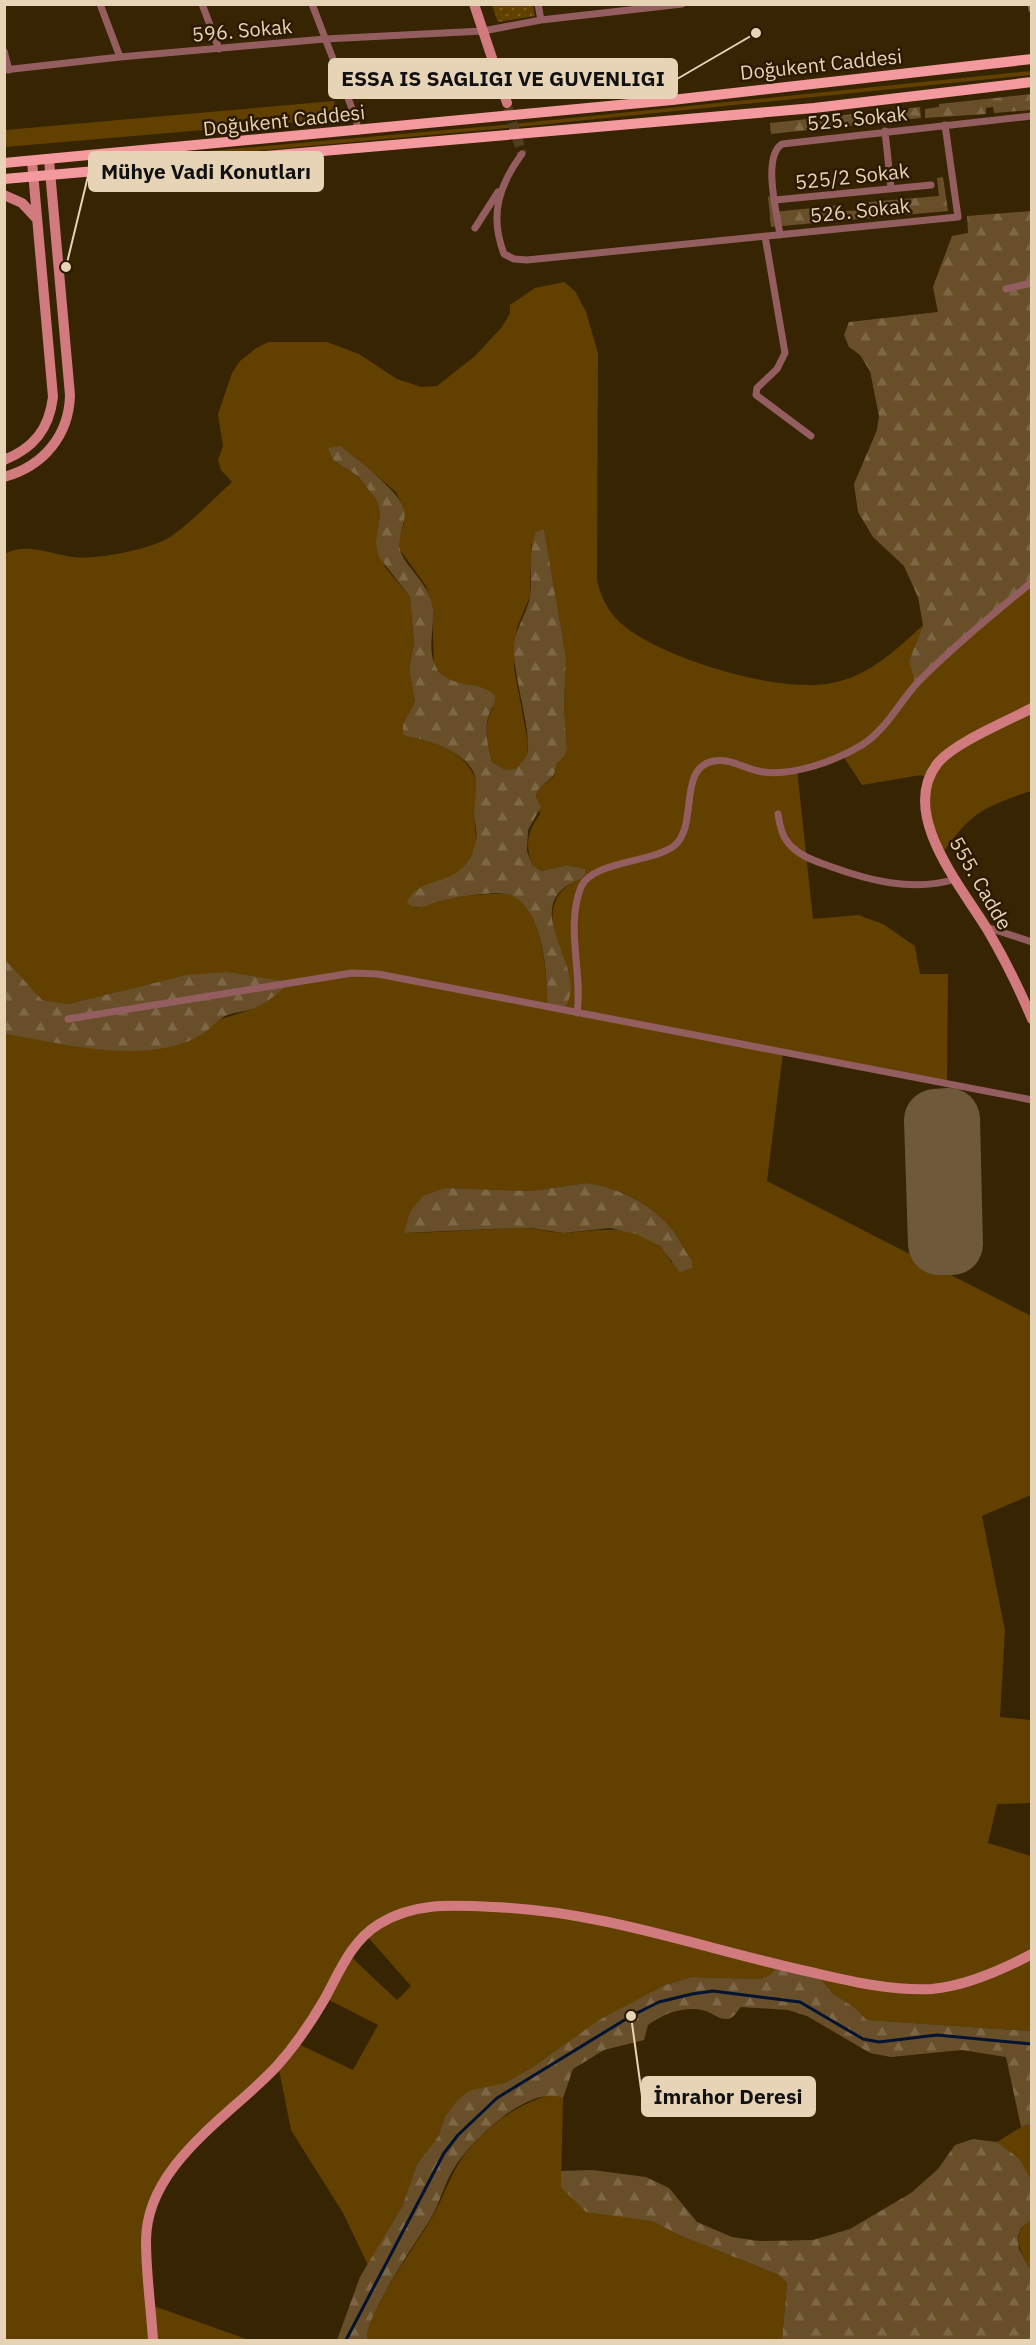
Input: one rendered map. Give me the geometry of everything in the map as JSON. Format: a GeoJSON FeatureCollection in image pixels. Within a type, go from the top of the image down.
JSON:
{"type":"FeatureCollection","features":[{"type":"Feature","properties":{"kind":"main road","name":"Doğukent Caddesi"},"geometry":{"type":"LineString","coordinates":[[4,163],[672,100],[1032,59]]}},
{"type":"Feature","properties":{"kind":"main road","name":"Doğukent Caddesi"},"geometry":{"type":"LineString","coordinates":[[4,179],[804,109],[1032,82]]}},
{"type":"Feature","properties":{"kind":"street"},"geometry":{"type":"LineString","coordinates":[[100,4],[120,57]]}},
{"type":"Feature","properties":{"kind":"street"},"geometry":{"type":"LineString","coordinates":[[202,4],[219,49]]}},
{"type":"Feature","properties":{"kind":"street"},"geometry":{"type":"LineString","coordinates":[[312,4],[356,118],[358,131]]}},
{"type":"Feature","properties":{"kind":"street"},"geometry":{"type":"LineString","coordinates":[[474,4],[507,103]]}},
{"type":"Feature","properties":{"kind":"street"},"geometry":{"type":"LineString","coordinates":[[538,4],[541,20]]}},
{"type":"Feature","properties":{"kind":"street","name":"596. Sokak"},"geometry":{"type":"LineString","coordinates":[[7,70],[120,57],[325,39],[483,31],[541,20],[682,4]]}},
{"type":"Feature","properties":{"kind":"street"},"geometry":{"type":"LineString","coordinates":[[4,51],[7,70]]}},
{"type":"Feature","properties":{"kind":"street","name":"525. Sokak"},"geometry":{"type":"LineString","coordinates":[[780,235],[771,161],[779,146],[786,143],[1032,116]]}},
{"type":"Feature","properties":{"kind":"street","name":"526. Sokak"},"geometry":{"type":"LineString","coordinates":[[500,190],[498,225],[502,250],[506,256],[514,259],[621,253],[765,236],[958,218],[945,125]]}},
{"type":"Feature","properties":{"kind":"street"},"geometry":{"type":"LineString","coordinates":[[885,132],[891,189]]}},
{"type":"Feature","properties":{"kind":"street"},"geometry":{"type":"LineString","coordinates":[[475,228],[522,154]]}},
{"type":"Feature","properties":{"kind":"street"},"geometry":{"type":"LineString","coordinates":[[4,477],[30,467],[46,455],[58,438],[69,408],[49,160]]}},
{"type":"Feature","properties":{"kind":"street"},"geometry":{"type":"LineString","coordinates":[[4,460],[23,451],[36,440],[47,424],[52,405],[52,377],[32,161]]}},
{"type":"Feature","properties":{"kind":"street","name":"525/2 Sokak"},"geometry":{"type":"LineString","coordinates":[[775,200],[932,185]]}},
{"type":"Feature","properties":{"kind":"street"},"geometry":{"type":"LineString","coordinates":[[4,195],[22,204],[37,219]]}},
{"type":"Feature","properties":{"kind":"street"},"geometry":{"type":"LineString","coordinates":[[765,236],[785,353],[777,369],[757,388],[756,395],[811,436]]}},
{"type":"Feature","properties":{"kind":"street"},"geometry":{"type":"LineString","coordinates":[[1006,289],[1032,283]]}},
{"type":"Feature","properties":{"kind":"street"},"geometry":{"type":"LineString","coordinates":[[577,1013],[578,990],[573,947],[582,886],[593,872],[660,853],[675,845],[683,833],[692,786],[698,771],[706,764],[727,761],[762,772],[788,771],[843,756],[865,744],[879,731],[916,684],[947,653],[1032,582]]}},
{"type":"Feature","properties":{"kind":"street","name":"555. Cadde"},"geometry":{"type":"LineString","coordinates":[[1032,708],[954,749],[938,762],[928,779],[925,794],[928,820],[941,855],[1006,962],[1032,1019]]}},
{"type":"Feature","properties":{"kind":"street"},"geometry":{"type":"LineString","coordinates":[[778,814],[781,831],[793,848],[804,856],[847,873],[879,881],[914,885],[934,884],[956,879]]}},
{"type":"Feature","properties":{"kind":"street"},"geometry":{"type":"LineString","coordinates":[[986,927],[1032,942]]}},
{"type":"Feature","properties":{"kind":"street"},"geometry":{"type":"LineString","coordinates":[[68,1019],[352,973],[378,974],[1032,1100]]}},
{"type":"Feature","properties":{"kind":"street"},"geometry":{"type":"LineString","coordinates":[[153,2340],[146,2239],[149,2215],[162,2180],[184,2154],[246,2098],[278,2064],[305,2032],[358,1943],[375,1926],[391,1918],[417,1908],[441,1905],[469,1904],[556,1911],[625,1924],[778,1966],[868,1985],[900,1989],[934,1989],[962,1983],[1032,1954]]}},
{"type":"Feature","properties":{"kind":"shaded area"},"geometry":{"type":"Polygon","coordinates":[[[492,5],[533,5],[535,16],[498,22],[492,5]]]}},
{"type":"Feature","properties":{"kind":"shaded area"},"geometry":{"type":"Polygon","coordinates":[[[1031,71],[1031,75],[507,128],[79,167],[166,159],[197,152],[503,125],[1031,71]]]}},
{"type":"Feature","properties":{"kind":"shaded area"},"geometry":{"type":"Polygon","coordinates":[[[334,101],[336,117],[330,119],[5,147],[5,130],[334,101]]]}},
{"type":"Feature","properties":{"kind":"shaded area"},"geometry":{"type":"Polygon","coordinates":[[[564,282],[575,291],[586,312],[598,353],[597,580],[603,599],[610,611],[624,626],[643,638],[666,650],[724,671],[783,683],[810,685],[832,683],[845,680],[881,661],[923,625],[909,661],[1031,582],[1031,791],[979,813],[961,829],[941,855],[933,837],[928,779],[921,775],[862,785],[843,756],[797,769],[813,919],[858,915],[883,924],[915,946],[920,974],[948,974],[947,1084],[783,1053],[767,1181],[1031,1316],[1031,1495],[982,1516],[1005,1630],[1000,1717],[1031,1720],[1031,1803],[997,1804],[988,1843],[1031,1856],[1031,2031],[867,2020],[855,2008],[832,1993],[816,1973],[760,1979],[692,1977],[665,1985],[536,2065],[505,2083],[491,2087],[445,2117],[438,2137],[417,2164],[402,2207],[368,2265],[343,2213],[291,2130],[278,2065],[184,2154],[149,2215],[151,2305],[249,2340],[5,2340],[5,1034],[108,1050],[153,1048],[198,1037],[218,1020],[253,1009],[159,982],[68,1004],[42,1000],[5,959],[5,554],[29,549],[83,558],[108,555],[136,550],[161,542],[178,531],[232,482],[221,470],[218,460],[223,446],[218,414],[232,373],[240,361],[268,342],[327,342],[359,354],[397,379],[421,387],[437,386],[475,356],[502,327],[510,313],[510,305],[535,288],[564,282]],[[329,448],[333,460],[358,476],[377,501],[380,513],[377,544],[385,567],[410,597],[414,644],[409,669],[415,702],[407,736],[431,742],[453,752],[470,768],[478,792],[474,814],[476,833],[472,858],[457,875],[414,908],[481,894],[505,894],[518,899],[528,909],[541,942],[547,1007],[571,987],[556,940],[553,911],[557,898],[567,887],[583,878],[586,873],[585,869],[567,865],[542,871],[532,865],[528,851],[528,838],[540,814],[537,791],[554,776],[557,763],[564,757],[567,747],[564,707],[566,657],[544,529],[531,545],[530,596],[517,628],[514,668],[528,743],[527,757],[516,770],[505,770],[492,762],[489,748],[487,728],[493,708],[443,676],[434,665],[432,604],[426,586],[400,550],[399,539],[404,524],[404,508],[396,492],[351,454],[329,448]],[[587,1183],[531,1191],[446,1188],[405,1233],[524,1228],[565,1233],[594,1230],[624,1231],[651,1239],[671,1262],[692,1260],[675,1233],[663,1220],[644,1204],[622,1193],[587,1183]],[[366,1935],[349,1955],[397,2000],[411,1986],[366,1935]],[[325,1998],[296,2043],[353,2070],[378,2025],[325,1998]]]}},
{"type":"Feature","properties":{"kind":"shaded area"},"geometry":{"type":"Polygon","coordinates":[[[553,2094],[563,2098],[561,2187],[624,2215],[652,2221],[679,2235],[779,2275],[787,2283],[782,2340],[367,2340],[368,2328],[374,2313],[428,2224],[464,2155],[488,2130],[507,2115],[553,2094]]]}},
{"type":"Feature","properties":{"kind":"shaded area"},"geometry":{"type":"Polygon","coordinates":[[[1031,2124],[1031,2180],[1020,2159],[997,2142],[1021,2127],[1031,2124]]]}},
{"type":"Feature","properties":{"kind":"shaded area"},"geometry":{"type":"Polygon","coordinates":[[[1031,2220],[1031,2271],[1021,2251],[1019,2238],[1024,2225],[1031,2220]]]}},
{"type":"Feature","properties":{"kind":"green space"},"geometry":{"type":"Polygon","coordinates":[[[1031,94],[1031,110],[994,113],[993,107],[986,108],[986,114],[925,118],[925,109],[939,107],[939,104],[1031,94]]]}},
{"type":"Feature","properties":{"kind":"green space"},"geometry":{"type":"Polygon","coordinates":[[[920,107],[921,118],[771,134],[770,123],[920,107]]]}},
{"type":"Feature","properties":{"kind":"green space"},"geometry":{"type":"Polygon","coordinates":[[[943,177],[948,211],[771,227],[768,196],[771,197],[774,212],[840,205],[844,211],[869,210],[869,202],[939,196],[937,178],[943,177]]]}},
{"type":"Feature","properties":{"kind":"green space"},"geometry":{"type":"Polygon","coordinates":[[[1031,211],[1031,582],[916,685],[909,661],[923,625],[918,597],[904,566],[873,537],[858,512],[854,484],[877,430],[879,416],[870,371],[860,355],[849,347],[844,335],[849,322],[938,312],[933,287],[952,236],[968,233],[967,216],[1031,211]]]}},
{"type":"Feature","properties":{"kind":"green space"},"geometry":{"type":"Polygon","coordinates":[[[340,446],[376,475],[401,502],[405,514],[400,549],[406,562],[425,588],[432,604],[433,660],[436,667],[448,679],[480,687],[495,695],[495,702],[487,723],[487,740],[492,762],[505,770],[516,769],[527,755],[527,734],[516,674],[514,649],[516,635],[530,596],[533,540],[536,532],[544,529],[566,657],[564,707],[567,748],[564,757],[557,763],[554,775],[537,791],[536,797],[541,807],[528,830],[527,851],[532,865],[542,871],[567,865],[585,869],[586,873],[583,878],[565,887],[555,899],[552,912],[553,926],[571,988],[564,1011],[547,1007],[542,945],[537,928],[521,902],[510,895],[495,893],[456,898],[420,907],[407,903],[413,893],[454,874],[471,856],[476,840],[474,813],[476,779],[470,767],[455,753],[403,734],[403,725],[415,702],[409,669],[414,644],[410,597],[379,557],[376,544],[380,513],[377,501],[358,476],[333,460],[328,448],[340,446]]]}},
{"type":"Feature","properties":{"kind":"green space"},"geometry":{"type":"Polygon","coordinates":[[[5,959],[42,1000],[68,1004],[187,975],[226,972],[289,982],[262,1004],[225,1016],[196,1038],[174,1046],[150,1050],[101,1050],[5,1034],[5,959]]]}},
{"type":"Feature","properties":{"kind":"green space"},"geometry":{"type":"Polygon","coordinates":[[[587,1183],[622,1193],[654,1212],[675,1233],[692,1260],[692,1268],[680,1272],[660,1246],[636,1234],[610,1228],[563,1233],[531,1228],[404,1233],[410,1212],[423,1196],[446,1188],[531,1191],[587,1183]]]}},
{"type":"Feature","properties":{"kind":"green space"},"geometry":{"type":"Polygon","coordinates":[[[778,1966],[816,1973],[832,1993],[855,2008],[867,2020],[1031,2031],[1031,2124],[1021,2127],[1006,2057],[962,2050],[891,2057],[870,2053],[807,2016],[788,2010],[741,2007],[728,2019],[719,2018],[698,2009],[676,2011],[648,2025],[644,2040],[604,2050],[573,2069],[563,2098],[549,2096],[534,2099],[519,2106],[489,2129],[456,2165],[432,2216],[381,2299],[368,2330],[367,2340],[337,2340],[360,2277],[402,2207],[417,2164],[438,2137],[445,2117],[457,2101],[469,2091],[505,2083],[536,2065],[599,2020],[665,1985],[692,1977],[760,1979],[769,1976],[778,1966]]]}},
{"type":"Feature","properties":{"kind":"green space"},"geometry":{"type":"Polygon","coordinates":[[[973,2139],[997,2142],[1020,2159],[1031,2180],[1031,2220],[1021,2228],[1018,2236],[1019,2249],[1031,2271],[1031,2340],[782,2340],[787,2283],[779,2275],[679,2235],[652,2221],[586,2212],[561,2187],[561,2171],[592,2170],[646,2177],[669,2188],[697,2222],[732,2237],[759,2241],[813,2240],[850,2229],[911,2193],[938,2169],[955,2145],[973,2139]]]}},
{"type":"Feature","properties":{"kind":"waterway"},"geometry":{"type":"LineString","coordinates":[[346,2340],[444,2153],[458,2135],[497,2098],[631,2016],[659,2002],[713,1991],[800,2002],[863,2039],[879,2042],[937,2035],[1032,2044]]}},
{"type":"Feature","properties":{"kind":"runway"},"geometry":{"type":"LineString","coordinates":[[949,1119],[952,1244],[939,1244],[935,1120],[949,1119]]}},
{"type":"Feature","properties":{"kind":"tunnel"},"geometry":{"type":"LineString","coordinates":[[508,108],[522,154]]}},
{"type":"Feature","properties":{"kind":"place","name":"ESSA IS SAGLIGI VE GUVENLIGI"},"geometry":{"type":"Point","coordinates":[756,33]}},
{"type":"Feature","properties":{"kind":"place","name":"Mühye Vadi Konutları"},"geometry":{"type":"Point","coordinates":[66,267]}},
{"type":"Feature","properties":{"kind":"place","name":"İmrahor Deresi"},"geometry":{"type":"Point","coordinates":[631,2016]}}]}
